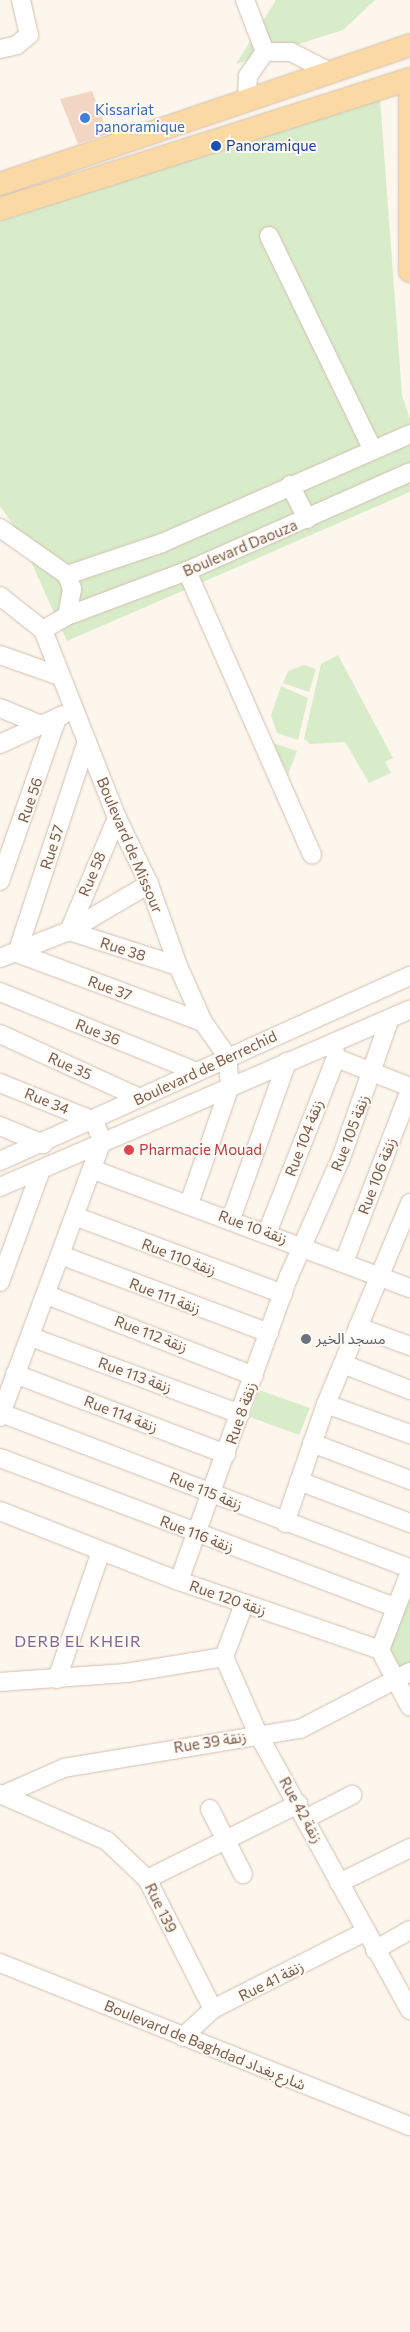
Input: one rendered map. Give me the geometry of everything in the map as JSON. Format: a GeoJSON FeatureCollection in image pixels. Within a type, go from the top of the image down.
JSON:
{"type":"FeatureCollection","features":[{"type":"Feature","properties":{"kind":"main road"},"geometry":{"type":"LineString","coordinates":[[0,184],[332,74],[410,45]]}},
{"type":"Feature","properties":{"kind":"main road"},"geometry":{"type":"LineString","coordinates":[[0,210],[410,79]]}},
{"type":"Feature","properties":{"kind":"main road"},"geometry":{"type":"LineString","coordinates":[[410,98],[410,271]]}},
{"type":"Feature","properties":{"kind":"street"},"geometry":{"type":"LineString","coordinates":[[0,49],[17,45],[29,36],[21,0]]}},
{"type":"Feature","properties":{"kind":"street"},"geometry":{"type":"LineString","coordinates":[[245,0],[266,52]]}},
{"type":"Feature","properties":{"kind":"street"},"geometry":{"type":"LineString","coordinates":[[266,52],[291,52],[332,74]]}},
{"type":"Feature","properties":{"kind":"street"},"geometry":{"type":"LineString","coordinates":[[247,101],[248,76],[266,52]]}},
{"type":"Feature","properties":{"kind":"street"},"geometry":{"type":"LineString","coordinates":[[268,236],[373,450]]}},
{"type":"Feature","properties":{"kind":"street"},"geometry":{"type":"LineString","coordinates":[[67,575],[162,543],[410,434]]}},
{"type":"Feature","properties":{"kind":"street","name":"Boulevard Daouza"},"geometry":{"type":"LineString","coordinates":[[66,616],[187,571],[410,472]]}},
{"type":"Feature","properties":{"kind":"street"},"geometry":{"type":"LineString","coordinates":[[290,486],[307,519]]}},
{"type":"Feature","properties":{"kind":"street"},"geometry":{"type":"LineString","coordinates":[[0,528],[67,575],[72,589],[66,616],[43,630],[0,596]]}},
{"type":"Feature","properties":{"kind":"street"},"geometry":{"type":"LineString","coordinates":[[187,571],[312,855]]}},
{"type":"Feature","properties":{"kind":"street","name":"Boulevard de Missour"},"geometry":{"type":"LineString","coordinates":[[43,630],[117,818],[149,884],[178,966],[203,1022],[227,1056]]}},
{"type":"Feature","properties":{"kind":"street"},"geometry":{"type":"LineString","coordinates":[[0,655],[60,676]]}},
{"type":"Feature","properties":{"kind":"street"},"geometry":{"type":"LineString","coordinates":[[0,708],[40,725]]}},
{"type":"Feature","properties":{"kind":"street"},"geometry":{"type":"LineString","coordinates":[[1,746],[40,725],[75,710]]}},
{"type":"Feature","properties":{"kind":"street","name":"Rue 56"},"geometry":{"type":"LineString","coordinates":[[0,881],[57,718]]}},
{"type":"Feature","properties":{"kind":"street","name":"Rue 57"},"geometry":{"type":"LineString","coordinates":[[8,956],[87,741]]}},
{"type":"Feature","properties":{"kind":"street","name":"Rue 58"},"geometry":{"type":"LineString","coordinates":[[69,931],[117,818]]}},
{"type":"Feature","properties":{"kind":"street"},"geometry":{"type":"LineString","coordinates":[[8,956],[69,931],[149,884]]}},
{"type":"Feature","properties":{"kind":"street","name":"Rue 38"},"geometry":{"type":"LineString","coordinates":[[69,931],[178,966]]}},
{"type":"Feature","properties":{"kind":"street","name":"Rue 37"},"geometry":{"type":"LineString","coordinates":[[8,956],[203,1022]]}},
{"type":"Feature","properties":{"kind":"street","name":"Boulevard de Berrechid"},"geometry":{"type":"LineString","coordinates":[[0,1161],[94,1121],[227,1056],[410,976]]}},
{"type":"Feature","properties":{"kind":"street","name":"Rue 36"},"geometry":{"type":"LineString","coordinates":[[0,992],[195,1071]]}},
{"type":"Feature","properties":{"kind":"street","name":"Boulevard de Berrechid"},"geometry":{"type":"LineString","coordinates":[[0,1187],[287,1062],[334,1050],[390,1018],[410,1010]]}},
{"type":"Feature","properties":{"kind":"street","name":"Rue 105 زنقة"},"geometry":{"type":"LineString","coordinates":[[305,1247],[374,1073],[390,1018]]}},
{"type":"Feature","properties":{"kind":"street","name":"Rue 35"},"geometry":{"type":"LineString","coordinates":[[0,1034],[140,1098]]}},
{"type":"Feature","properties":{"kind":"street"},"geometry":{"type":"LineString","coordinates":[[334,1050],[374,1073],[410,1089]]}},
{"type":"Feature","properties":{"kind":"street","name":"Rue 104 زنقة"},"geometry":{"type":"LineString","coordinates":[[267,1233],[334,1050]]}},
{"type":"Feature","properties":{"kind":"street"},"geometry":{"type":"LineString","coordinates":[[189,1204],[230,1086],[227,1056]]}},
{"type":"Feature","properties":{"kind":"street"},"geometry":{"type":"LineString","coordinates":[[231,1219],[287,1062]]}},
{"type":"Feature","properties":{"kind":"street","name":"Rue 34"},"geometry":{"type":"LineString","coordinates":[[0,1083],[94,1121]]}},
{"type":"Feature","properties":{"kind":"street","name":"Rue 106 زنقة"},"geometry":{"type":"LineString","coordinates":[[344,1262],[410,1089]]}},
{"type":"Feature","properties":{"kind":"street"},"geometry":{"type":"LineString","coordinates":[[1,1415],[15,1374],[63,1256],[94,1170],[102,1141],[94,1121]]}},
{"type":"Feature","properties":{"kind":"street"},"geometry":{"type":"LineString","coordinates":[[0,1126],[43,1144]]}},
{"type":"Feature","properties":{"kind":"street"},"geometry":{"type":"LineString","coordinates":[[0,1282],[41,1170]]}},
{"type":"Feature","properties":{"kind":"street","name":"Rue 10 زنقة"},"geometry":{"type":"LineString","coordinates":[[94,1170],[381,1275],[410,1288]]}},
{"type":"Feature","properties":{"kind":"street"},"geometry":{"type":"LineString","coordinates":[[285,1523],[326,1404],[410,1204]]}},
{"type":"Feature","properties":{"kind":"street","name":"Rue 110 زنقة"},"geometry":{"type":"LineString","coordinates":[[77,1217],[283,1294]]}},
{"type":"Feature","properties":{"kind":"street","name":"Rue 8 زنقة"},"geometry":{"type":"LineString","coordinates":[[179,1581],[283,1294],[305,1247]]}},
{"type":"Feature","properties":{"kind":"street","name":"Rue 111 زنقة"},"geometry":{"type":"LineString","coordinates":[[63,1256],[269,1333]]}},
{"type":"Feature","properties":{"kind":"street","name":"Rue 112 زنقة"},"geometry":{"type":"LineString","coordinates":[[47,1295],[254,1376]]}},
{"type":"Feature","properties":{"kind":"street"},"geometry":{"type":"LineString","coordinates":[[358,1327],[410,1346]]}},
{"type":"Feature","properties":{"kind":"street","name":"Rue 113 زنقة"},"geometry":{"type":"LineString","coordinates":[[31,1337],[240,1414]]}},
{"type":"Feature","properties":{"kind":"street"},"geometry":{"type":"LineString","coordinates":[[343,1364],[410,1390]]}},
{"type":"Feature","properties":{"kind":"street","name":"Rue 114 زنقة"},"geometry":{"type":"LineString","coordinates":[[15,1374],[226,1454]]}},
{"type":"Feature","properties":{"kind":"street"},"geometry":{"type":"LineString","coordinates":[[326,1404],[410,1434]]}},
{"type":"Feature","properties":{"kind":"street","name":"Rue 115 زنقة"},"geometry":{"type":"LineString","coordinates":[[1,1415],[212,1493],[285,1523],[410,1570]]}},
{"type":"Feature","properties":{"kind":"street"},"geometry":{"type":"LineString","coordinates":[[312,1444],[410,1480]]}},
{"type":"Feature","properties":{"kind":"street","name":"Rue 116 زنقة"},"geometry":{"type":"LineString","coordinates":[[0,1458],[197,1535],[396,1608]]}},
{"type":"Feature","properties":{"kind":"street"},"geometry":{"type":"LineString","coordinates":[[299,1481],[410,1523]]}},
{"type":"Feature","properties":{"kind":"street","name":"Rue 120 زنقة"},"geometry":{"type":"LineString","coordinates":[[0,1511],[179,1581],[380,1650]]}},
{"type":"Feature","properties":{"kind":"street"},"geometry":{"type":"LineString","coordinates":[[57,1679],[101,1551]]}},
{"type":"Feature","properties":{"kind":"street"},"geometry":{"type":"LineString","coordinates":[[410,1570],[380,1650],[402,1675],[410,1707]]}},
{"type":"Feature","properties":{"kind":"street"},"geometry":{"type":"LineString","coordinates":[[0,1682],[57,1679],[224,1657],[244,1604]]}},
{"type":"Feature","properties":{"kind":"street","name":"Rue 42 زنقة"},"geometry":{"type":"LineString","coordinates":[[224,1657],[258,1734],[302,1811],[365,1932],[410,2010]]}},
{"type":"Feature","properties":{"kind":"street","name":"Rue 39 زنقة"},"geometry":{"type":"LineString","coordinates":[[2,1794],[64,1768],[258,1734],[300,1729],[402,1675]]}},
{"type":"Feature","properties":{"kind":"street","name":"Rue 139"},"geometry":{"type":"LineString","coordinates":[[2,1794],[107,1842],[148,1879],[213,2009]]}},
{"type":"Feature","properties":{"kind":"street"},"geometry":{"type":"LineString","coordinates":[[148,1879],[224,1838],[352,1795]]}},
{"type":"Feature","properties":{"kind":"street"},"geometry":{"type":"LineString","coordinates":[[210,1809],[243,1874]]}},
{"type":"Feature","properties":{"kind":"street"},"geometry":{"type":"LineString","coordinates":[[339,1883],[410,1848]]}},
{"type":"Feature","properties":{"kind":"street"},"geometry":{"type":"LineString","coordinates":[[376,1950],[410,1930]]}},
{"type":"Feature","properties":{"kind":"street","name":"Rue 41 زنقة"},"geometry":{"type":"LineString","coordinates":[[183,2037],[213,2009],[365,1932]]}},
{"type":"Feature","properties":{"kind":"street","name":"Boulevard de Baghdad شارع بغداد"},"geometry":{"type":"LineString","coordinates":[[0,1964],[410,2126]]}},
{"type":"Feature","properties":{"kind":"green space"},"geometry":{"type":"Polygon","coordinates":[[[276,0],[375,0],[343,30],[236,64],[276,0]]]}},
{"type":"Feature","properties":{"kind":"green space"},"geometry":{"type":"Polygon","coordinates":[[[380,99],[402,395],[410,419],[410,492],[67,641],[16,529],[0,506],[0,221],[380,99]]]}},
{"type":"Feature","properties":{"kind":"green space"},"geometry":{"type":"Polygon","coordinates":[[[338,655],[393,758],[385,762],[391,773],[369,783],[345,742],[310,744],[304,739],[321,664],[338,655]]]}},
{"type":"Feature","properties":{"kind":"green space"},"geometry":{"type":"Polygon","coordinates":[[[304,665],[316,669],[309,692],[283,683],[288,671],[304,665]]]}},
{"type":"Feature","properties":{"kind":"green space"},"geometry":{"type":"Polygon","coordinates":[[[281,686],[308,698],[298,740],[277,733],[271,715],[281,686]]]}},
{"type":"Feature","properties":{"kind":"green space"},"geometry":{"type":"Polygon","coordinates":[[[273,743],[297,751],[288,775],[273,743]]]}},
{"type":"Feature","properties":{"kind":"green space"},"geometry":{"type":"Polygon","coordinates":[[[259,1390],[310,1408],[299,1435],[250,1417],[259,1390]]]}},
{"type":"Feature","properties":{"kind":"green space"},"geometry":{"type":"Polygon","coordinates":[[[410,1591],[410,1669],[399,1674],[386,1647],[410,1591]]]}},
{"type":"Feature","properties":{"kind":"building","name":"Kissariat panoramique"},"geometry":{"type":"Polygon","coordinates":[[[92,91],[108,134],[78,144],[60,99],[92,91]]]}},
{"type":"Feature","properties":{"kind":"place","name":"Kissariat panoramique"},"geometry":{"type":"Point","coordinates":[85,118]}},
{"type":"Feature","properties":{"kind":"place","name":"Panoramique"},"geometry":{"type":"Point","coordinates":[216,146]}},
{"type":"Feature","properties":{"kind":"place","name":"Pharmacie Mouad"},"geometry":{"type":"Point","coordinates":[129,1150]}},
{"type":"Feature","properties":{"kind":"place","name":"مسجد الخير"},"geometry":{"type":"Point","coordinates":[306,1339]}},
{"type":"Feature","properties":{"kind":"district","name":"DERB EL KHEIR"},"geometry":{"type":"Point","coordinates":[78,1641]}}]}
